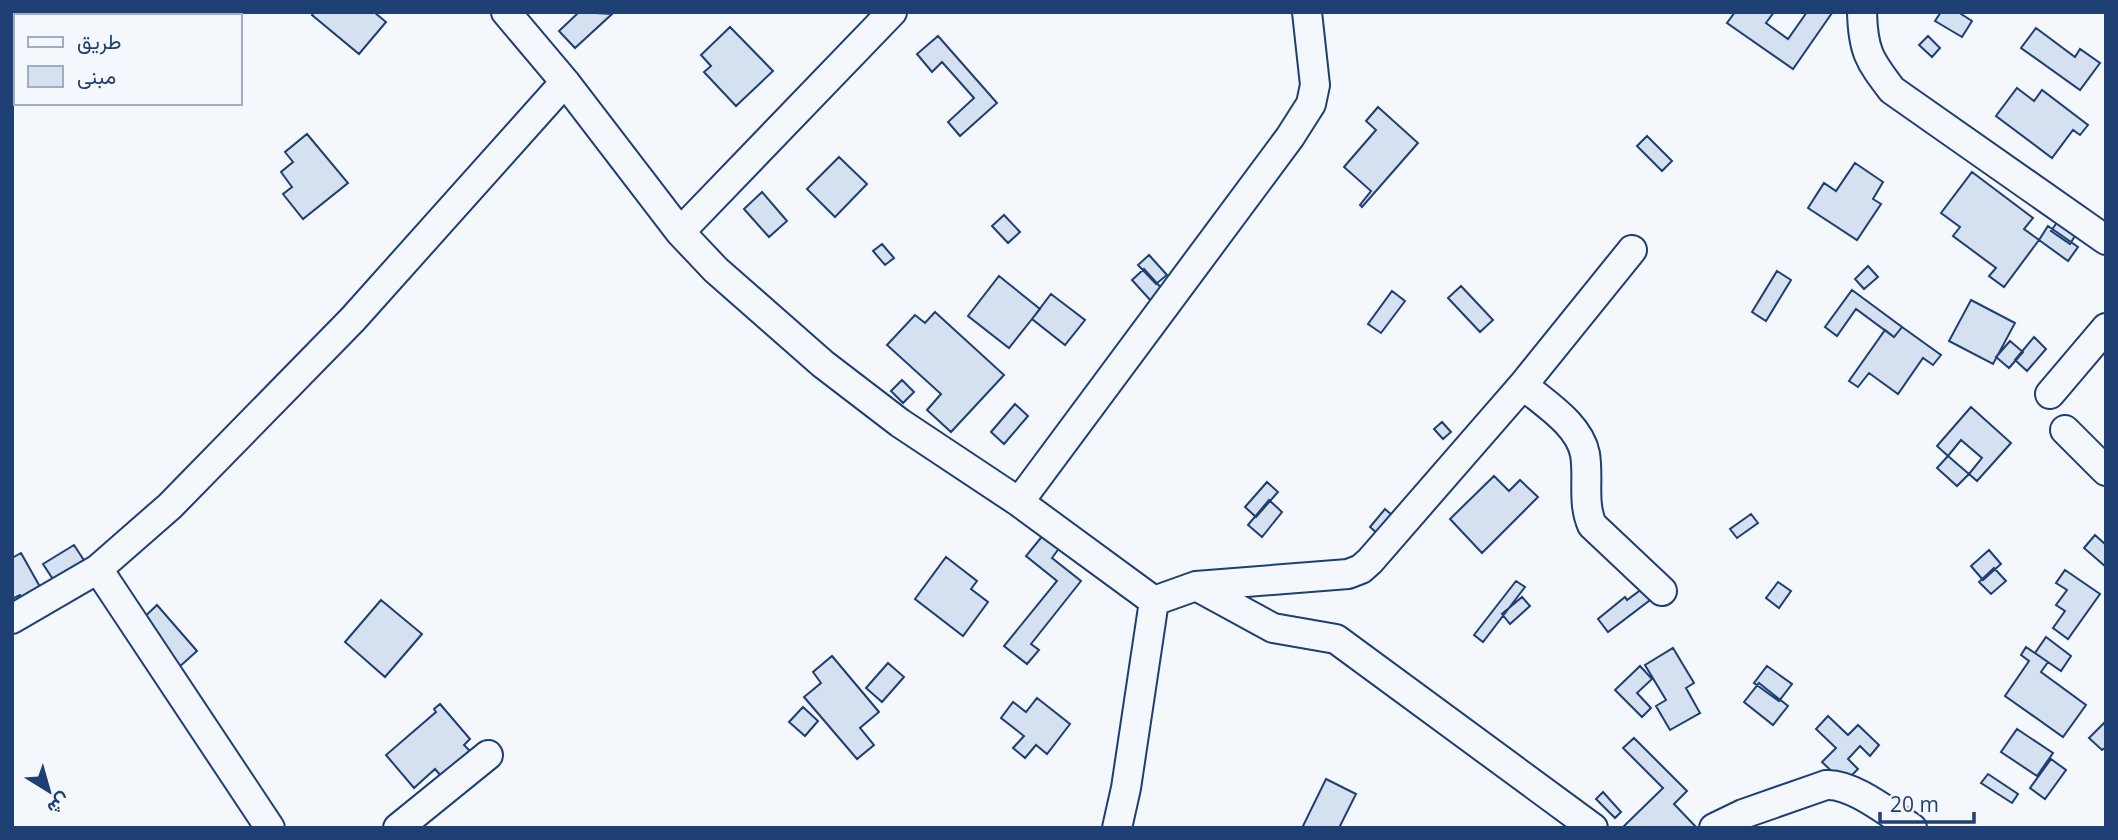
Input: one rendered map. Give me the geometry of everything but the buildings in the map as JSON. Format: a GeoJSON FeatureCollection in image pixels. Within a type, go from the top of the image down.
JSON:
{"type":"FeatureCollection","features":[{"type":"Feature","properties":{"kind":"street"},"geometry":{"type":"LineString","coordinates":[[506,12],[565,82],[680,232],[716,270],[823,364],[920,437],[1019,502],[1154,601]]}},
{"type":"Feature","properties":{"kind":"street"},"geometry":{"type":"LineString","coordinates":[[680,232],[892,12]]}},
{"type":"Feature","properties":{"kind":"street"},"geometry":{"type":"LineString","coordinates":[[1019,502],[1290,137],[1311,104],[1315,85],[1307,12]]}},
{"type":"Feature","properties":{"kind":"street"},"geometry":{"type":"LineString","coordinates":[[1862,12],[1863,41],[1870,61],[1892,90],[2106,240]]}},
{"type":"Feature","properties":{"kind":"street"},"geometry":{"type":"LineString","coordinates":[[12,619],[98,569],[170,506],[353,319],[565,82]]}},
{"type":"Feature","properties":{"kind":"street"},"geometry":{"type":"LineString","coordinates":[[1154,601],[1196,586],[1348,574],[1361,569],[1523,385],[1632,250]]}},
{"type":"Feature","properties":{"kind":"street"},"geometry":{"type":"LineString","coordinates":[[2050,394],[2106,328]]}},
{"type":"Feature","properties":{"kind":"street"},"geometry":{"type":"LineString","coordinates":[[1523,385],[1567,423],[1577,436],[1585,453],[1587,513],[1592,524],[1662,591]]}},
{"type":"Feature","properties":{"kind":"street"},"geometry":{"type":"LineString","coordinates":[[2065,430],[2106,471]]}},
{"type":"Feature","properties":{"kind":"street"},"geometry":{"type":"LineString","coordinates":[[98,569],[270,828]]}},
{"type":"Feature","properties":{"kind":"street"},"geometry":{"type":"LineString","coordinates":[[1196,586],[1273,628],[1336,639],[1593,828]]}},
{"type":"Feature","properties":{"kind":"street"},"geometry":{"type":"LineString","coordinates":[[1117,828],[1126,788],[1154,601]]}},
{"type":"Feature","properties":{"kind":"street"},"geometry":{"type":"LineString","coordinates":[[398,828],[488,755]]}},
{"type":"Feature","properties":{"kind":"street"},"geometry":{"type":"LineString","coordinates":[[1714,828],[1743,814],[1826,785],[1837,785],[1867,799],[1912,828]]}}]}
